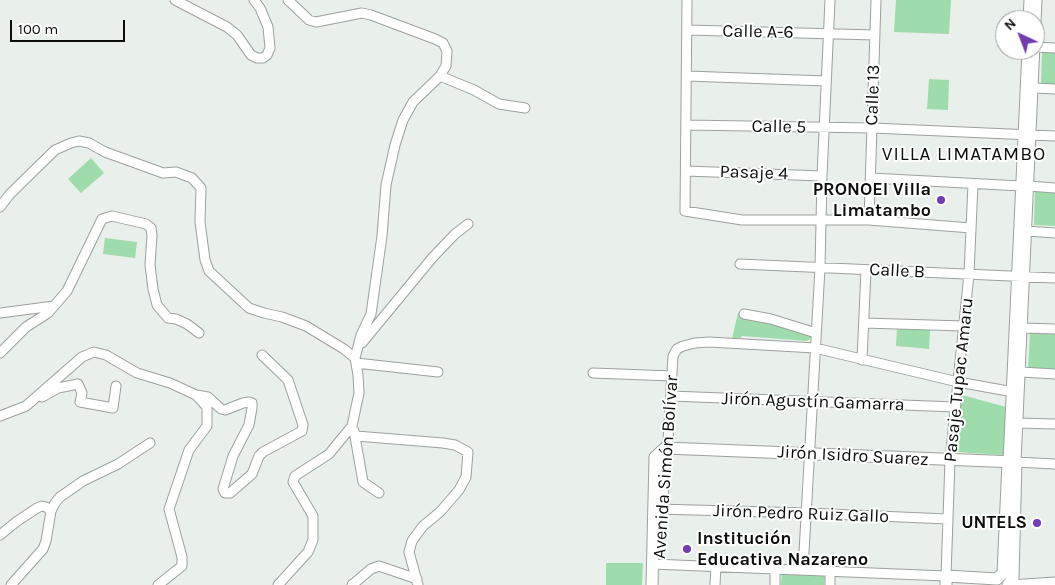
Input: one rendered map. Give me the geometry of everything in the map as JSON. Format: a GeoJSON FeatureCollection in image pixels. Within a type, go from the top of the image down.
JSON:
{"type":"FeatureCollection","features":[{"type":"Feature","properties":{"kind":"street"},"geometry":{"type":"LineString","coordinates":[[175,0],[226,27],[237,35],[252,55],[257,58],[263,58],[270,48],[268,27],[260,8],[254,0]]}},
{"type":"Feature","properties":{"kind":"street"},"geometry":{"type":"LineString","coordinates":[[278,585],[308,552],[313,540],[313,516],[293,482],[295,476],[329,454],[352,426],[359,393],[356,357],[361,335],[371,314],[380,254],[386,185],[398,136],[403,120],[413,102],[440,76],[446,66],[447,51],[443,43],[371,15],[362,13],[316,22],[309,20],[288,0]]}},
{"type":"Feature","properties":{"kind":"street"},"geometry":{"type":"LineString","coordinates":[[688,0],[685,211],[742,220],[869,220],[971,228]]}},
{"type":"Feature","properties":{"kind":"street"},"geometry":{"type":"LineString","coordinates":[[803,570],[820,268],[830,0]]}},
{"type":"Feature","properties":{"kind":"street","name":"Calle 13"},"geometry":{"type":"LineString","coordinates":[[869,220],[876,0]]}},
{"type":"Feature","properties":{"kind":"street","name":"Calle A-6"},"geometry":{"type":"LineString","coordinates":[[687,30],[875,35]]}},
{"type":"Feature","properties":{"kind":"street"},"geometry":{"type":"LineString","coordinates":[[1006,582],[1013,578],[1012,462],[1030,60]]}},
{"type":"Feature","properties":{"kind":"street"},"geometry":{"type":"LineString","coordinates":[[1027,135],[1034,88],[1032,60]]}},
{"type":"Feature","properties":{"kind":"street"},"geometry":{"type":"LineString","coordinates":[[440,76],[474,90],[499,104],[525,108]]}},
{"type":"Feature","properties":{"kind":"street"},"geometry":{"type":"LineString","coordinates":[[687,76],[826,81]]}},
{"type":"Feature","properties":{"kind":"street"},"geometry":{"type":"LineString","coordinates":[[1034,88],[1055,89]]}},
{"type":"Feature","properties":{"kind":"street","name":"Calle 5"},"geometry":{"type":"LineString","coordinates":[[686,125],[872,128],[1055,136]]}},
{"type":"Feature","properties":{"kind":"street"},"geometry":{"type":"LineString","coordinates":[[0,207],[10,194],[55,150],[79,141],[89,143],[105,152],[163,174],[176,172],[192,178],[201,188],[200,222],[205,260],[209,271],[250,308],[282,316],[306,326],[356,357],[438,372]]}},
{"type":"Feature","properties":{"kind":"street","name":"Pasaje 4"},"geometry":{"type":"LineString","coordinates":[[686,171],[822,176]]}},
{"type":"Feature","properties":{"kind":"street"},"geometry":{"type":"LineString","coordinates":[[870,178],[1055,188]]}},
{"type":"Feature","properties":{"kind":"street","name":"Pasaje Tupac Amaru"},"geometry":{"type":"LineString","coordinates":[[946,582],[950,460],[969,274],[974,184]]}},
{"type":"Feature","properties":{"kind":"street"},"geometry":{"type":"LineString","coordinates":[[1012,462],[1018,422],[1015,393],[1021,372],[1023,328],[1021,277],[1027,231],[1025,186]]}},
{"type":"Feature","properties":{"kind":"street"},"geometry":{"type":"LineString","coordinates":[[0,352],[26,327],[48,313],[67,291],[102,219],[112,216],[146,224],[151,228],[150,265],[152,289],[158,305],[168,318],[187,324],[199,333]]}},
{"type":"Feature","properties":{"kind":"street"},"geometry":{"type":"LineString","coordinates":[[356,357],[433,257],[455,234],[468,224]]}},
{"type":"Feature","properties":{"kind":"street"},"geometry":{"type":"LineString","coordinates":[[1027,231],[1055,233]]}},
{"type":"Feature","properties":{"kind":"street","name":"Calle B"},"geometry":{"type":"LineString","coordinates":[[740,264],[1055,278]]}},
{"type":"Feature","properties":{"kind":"street"},"geometry":{"type":"LineString","coordinates":[[862,360],[866,270]]}},
{"type":"Feature","properties":{"kind":"street"},"geometry":{"type":"LineString","coordinates":[[0,314],[54,306]]}},
{"type":"Feature","properties":{"kind":"street"},"geometry":{"type":"LineString","coordinates":[[744,314],[788,323],[816,333]]}},
{"type":"Feature","properties":{"kind":"street"},"geometry":{"type":"LineString","coordinates":[[864,323],[964,326]]}},
{"type":"Feature","properties":{"kind":"street"},"geometry":{"type":"LineString","coordinates":[[1023,328],[1055,329]]}},
{"type":"Feature","properties":{"kind":"street","name":"Avenida Simón Bolívar"},"geometry":{"type":"LineString","coordinates":[[658,509],[668,441],[673,356],[677,349],[683,346],[709,342],[815,348]]}},
{"type":"Feature","properties":{"kind":"street"},"geometry":{"type":"LineString","coordinates":[[815,348],[958,382],[1015,393]]}},
{"type":"Feature","properties":{"kind":"street"},"geometry":{"type":"LineString","coordinates":[[26,406],[82,357],[94,352],[106,355],[137,372],[170,383],[196,395],[208,397],[221,409],[225,410],[244,403],[252,403],[249,425],[233,456],[223,489],[225,493],[230,493],[252,474],[261,454],[302,431],[303,425],[288,380],[262,355]]}},
{"type":"Feature","properties":{"kind":"street"},"geometry":{"type":"LineString","coordinates":[[1021,372],[1055,374]]}},
{"type":"Feature","properties":{"kind":"street"},"geometry":{"type":"LineString","coordinates":[[593,373],[672,376]]}},
{"type":"Feature","properties":{"kind":"street"},"geometry":{"type":"LineString","coordinates":[[0,416],[26,406],[58,388],[73,384],[78,384],[80,387],[82,393],[80,402],[113,408],[116,386]]}},
{"type":"Feature","properties":{"kind":"street"},"geometry":{"type":"LineString","coordinates":[[158,585],[182,566],[182,557],[169,509],[189,450],[207,426],[207,407],[196,395]]}},
{"type":"Feature","properties":{"kind":"street","name":"Jirón Agustín Gamarra"},"geometry":{"type":"LineString","coordinates":[[671,396],[955,407]]}},
{"type":"Feature","properties":{"kind":"street"},"geometry":{"type":"LineString","coordinates":[[1018,422],[1055,424]]}},
{"type":"Feature","properties":{"kind":"street"},"geometry":{"type":"LineString","coordinates":[[352,426],[356,436],[355,442],[363,482],[379,493]]}},
{"type":"Feature","properties":{"kind":"street"},"geometry":{"type":"LineString","coordinates":[[356,436],[443,443],[455,445],[468,452],[466,477],[459,490],[440,512],[423,526],[412,541],[409,552],[418,582]]}},
{"type":"Feature","properties":{"kind":"street"},"geometry":{"type":"LineString","coordinates":[[11,585],[43,549],[51,511],[60,497],[83,482],[118,464],[150,443]]}},
{"type":"Feature","properties":{"kind":"street","name":"Avenida Simón Bolívar"},"geometry":{"type":"LineString","coordinates":[[652,585],[656,564],[658,509],[655,457],[666,448]]}},
{"type":"Feature","properties":{"kind":"street","name":"Jirón Isidro Suarez"},"geometry":{"type":"LineString","coordinates":[[666,448],[1055,464]]}},
{"type":"Feature","properties":{"kind":"street"},"geometry":{"type":"LineString","coordinates":[[0,535],[37,508],[42,506],[51,511]]}},
{"type":"Feature","properties":{"kind":"street","name":"Jirón Pedro Ruiz Gallo"},"geometry":{"type":"LineString","coordinates":[[658,509],[948,519]]}},
{"type":"Feature","properties":{"kind":"street"},"geometry":{"type":"LineString","coordinates":[[656,564],[803,570],[888,579],[946,582],[997,578],[1006,582],[1055,582]]}},
{"type":"Feature","properties":{"kind":"street","name":"Avenida Simón Bolívar"},"geometry":{"type":"LineString","coordinates":[[656,564],[659,585]]}},
{"type":"Feature","properties":{"kind":"street"},"geometry":{"type":"LineString","coordinates":[[352,585],[371,569],[379,566],[418,582]]}},
{"type":"Feature","properties":{"kind":"street"},"geometry":{"type":"LineString","coordinates":[[715,585],[716,566]]}},
{"type":"Feature","properties":{"kind":"street"},"geometry":{"type":"LineString","coordinates":[[775,569],[775,585]]}},
{"type":"Feature","properties":{"kind":"street"},"geometry":{"type":"LineString","coordinates":[[830,572],[830,585]]}},
{"type":"Feature","properties":{"kind":"street"},"geometry":{"type":"LineString","coordinates":[[946,582],[955,585]]}},
{"type":"Feature","properties":{"kind":"green space"},"geometry":{"type":"Polygon","coordinates":[[[896,0],[951,0],[949,34],[894,32],[896,0]]]}},
{"type":"Feature","properties":{"kind":"green space"},"geometry":{"type":"Polygon","coordinates":[[[1045,51],[1055,52],[1055,85],[1041,85],[1042,60],[1045,60],[1045,51]]]}},
{"type":"Feature","properties":{"kind":"green space"},"geometry":{"type":"Polygon","coordinates":[[[929,79],[949,80],[948,110],[927,109],[929,79]]]}},
{"type":"Feature","properties":{"kind":"green space"},"geometry":{"type":"Polygon","coordinates":[[[91,158],[104,173],[81,193],[68,179],[91,158]]]}},
{"type":"Feature","properties":{"kind":"green space"},"geometry":{"type":"Polygon","coordinates":[[[1035,190],[1055,190],[1055,226],[1034,225],[1035,190]]]}},
{"type":"Feature","properties":{"kind":"green space"},"geometry":{"type":"Polygon","coordinates":[[[105,238],[137,242],[135,258],[103,254],[105,238]]]}},
{"type":"Feature","properties":{"kind":"green space"},"geometry":{"type":"Polygon","coordinates":[[[738,313],[807,330],[812,335],[807,341],[742,336],[741,338],[732,338],[738,313]]]}},
{"type":"Feature","properties":{"kind":"green space"},"geometry":{"type":"Polygon","coordinates":[[[897,327],[930,330],[929,349],[896,346],[897,327]]]}},
{"type":"Feature","properties":{"kind":"green space"},"geometry":{"type":"Polygon","coordinates":[[[1030,332],[1055,333],[1055,369],[1028,368],[1030,332]]]}},
{"type":"Feature","properties":{"kind":"green space"},"geometry":{"type":"Polygon","coordinates":[[[962,395],[1006,407],[1004,455],[956,452],[962,395]]]}},
{"type":"Feature","properties":{"kind":"green space"},"geometry":{"type":"Polygon","coordinates":[[[606,563],[643,563],[642,585],[606,585],[606,563]]]}},
{"type":"Feature","properties":{"kind":"green space"},"geometry":{"type":"Polygon","coordinates":[[[782,573],[825,575],[824,585],[781,585],[782,573]]]}},
{"type":"Feature","properties":{"kind":"place","name":"PRONOEI Villa Limatambo"},"geometry":{"type":"Point","coordinates":[941,200]}},
{"type":"Feature","properties":{"kind":"place","name":"UNTELS"},"geometry":{"type":"Point","coordinates":[1037,523]}},
{"type":"Feature","properties":{"kind":"place","name":"Institución Educativa Nazareno"},"geometry":{"type":"Point","coordinates":[687,549]}},
{"type":"Feature","properties":{"kind":"district","name":"VILLA LIMATAMBO"},"geometry":{"type":"Point","coordinates":[964,155]}}]}
